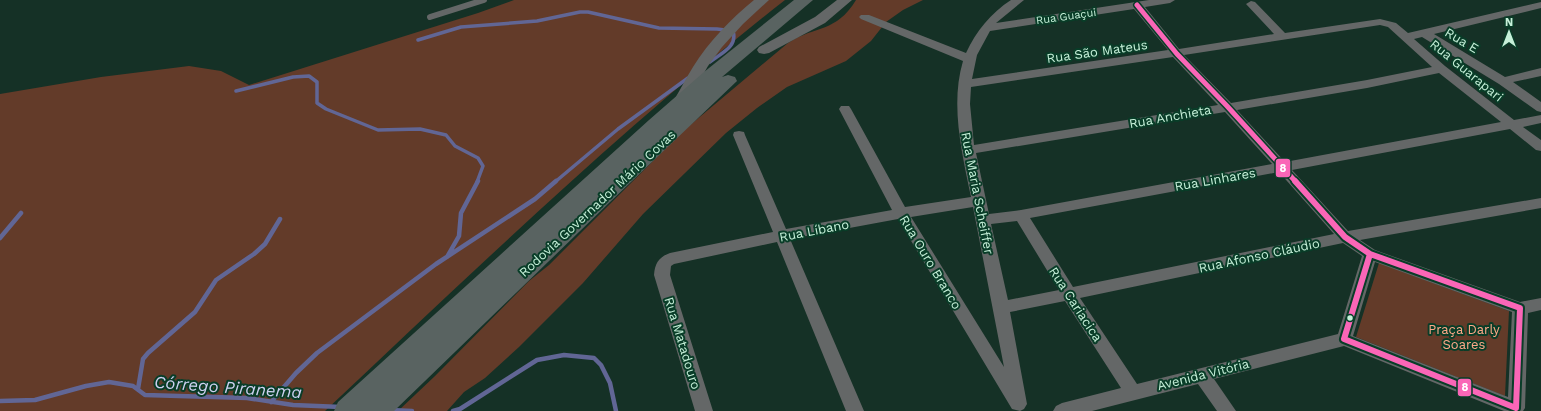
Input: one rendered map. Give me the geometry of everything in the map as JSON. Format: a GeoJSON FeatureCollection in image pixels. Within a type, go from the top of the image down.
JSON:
{"type":"FeatureCollection","features":[{"type":"Feature","properties":{"kind":"highway","name":"Rodovia Governador Mário Covas"},"geometry":{"type":"LineString","coordinates":[[348,411],[681,102],[805,0]]}},
{"type":"Feature","properties":{"kind":"highway","name":"Rodovia Governador Mário Covas"},"geometry":{"type":"LineString","coordinates":[[376,411],[608,191],[720,88],[823,0]]}},
{"type":"Feature","properties":{"kind":"street","name":"Rodovia Governador Mário Covas"},"geometry":{"type":"LineString","coordinates":[[681,102],[703,62],[712,50],[743,15],[762,0]]}},
{"type":"Feature","properties":{"kind":"street"},"geometry":{"type":"LineString","coordinates":[[764,50],[820,20],[846,0]]}},
{"type":"Feature","properties":{"kind":"street","name":"Rua Maria Scheiffer"},"geometry":{"type":"LineString","coordinates":[[1019,0],[1008,6],[995,17],[975,46],[970,59],[963,103],[969,150],[1020,408]]}},
{"type":"Feature","properties":{"kind":"street","name":"Rua Guaçui"},"geometry":{"type":"LineString","coordinates":[[986,28],[1170,0]]}},
{"type":"Feature","properties":{"kind":"street"},"geometry":{"type":"LineString","coordinates":[[1251,4],[1283,37]]}},
{"type":"Feature","properties":{"kind":"street"},"geometry":{"type":"LineString","coordinates":[[1137,5],[1177,54],[1227,106],[1345,237],[1370,254],[1520,308],[1541,304]]}},
{"type":"Feature","properties":{"kind":"street"},"geometry":{"type":"LineString","coordinates":[[1424,33],[1541,5]]}},
{"type":"Feature","properties":{"kind":"street"},"geometry":{"type":"LineString","coordinates":[[865,17],[970,59]]}},
{"type":"Feature","properties":{"kind":"street","name":"Rua São Mateus"},"geometry":{"type":"LineString","coordinates":[[966,84],[1177,54],[1374,23]]}},
{"type":"Feature","properties":{"kind":"street","name":"Rua Guarapari"},"geometry":{"type":"LineString","coordinates":[[1374,23],[1386,23],[1392,25],[1441,69],[1541,147]]}},
{"type":"Feature","properties":{"kind":"street","name":"Rua E"},"geometry":{"type":"LineString","coordinates":[[1406,37],[1424,33],[1503,81],[1541,108]]}},
{"type":"Feature","properties":{"kind":"street","name":"Rua Anchieta"},"geometry":{"type":"LineString","coordinates":[[969,150],[1367,84],[1441,69]]}},
{"type":"Feature","properties":{"kind":"street"},"geometry":{"type":"LineString","coordinates":[[1503,81],[1541,72]]}},
{"type":"Feature","properties":{"kind":"street","name":"Rua Ouro Branco"},"geometry":{"type":"LineString","coordinates":[[845,109],[900,212],[1020,408]]}},
{"type":"Feature","properties":{"kind":"street","name":"Rua Linhares"},"geometry":{"type":"LineString","coordinates":[[983,220],[1020,215],[1541,119]]}},
{"type":"Feature","properties":{"kind":"street"},"geometry":{"type":"LineString","coordinates":[[739,135],[783,236],[855,411]]}},
{"type":"Feature","properties":{"kind":"street","name":"Rua Líbano"},"geometry":{"type":"LineString","coordinates":[[662,275],[662,266],[664,262],[670,259],[900,212],[979,201]]}},
{"type":"Feature","properties":{"kind":"street","name":"Rua Afonso Cláudio"},"geometry":{"type":"LineString","coordinates":[[1001,308],[1345,237],[1541,203]]}},
{"type":"Feature","properties":{"kind":"street","name":"Rua Cariacica"},"geometry":{"type":"LineString","coordinates":[[1020,215],[1069,294],[1133,392]]}},
{"type":"Feature","properties":{"kind":"street"},"geometry":{"type":"LineString","coordinates":[[1370,254],[1344,339],[1518,409],[1520,308]]}},
{"type":"Feature","properties":{"kind":"street","name":"Rua Matadouro"},"geometry":{"type":"LineString","coordinates":[[662,275],[704,411]]}},
{"type":"Feature","properties":{"kind":"street","name":"Avenida Vitória"},"geometry":{"type":"LineString","coordinates":[[1062,411],[1344,339]]}},
{"type":"Feature","properties":{"kind":"street"},"geometry":{"type":"LineString","coordinates":[[1201,375],[1227,411]]}},
{"type":"Feature","properties":{"kind":"lane"},"geometry":{"type":"LineString","coordinates":[[430,17],[484,0]]}},
{"type":"Feature","properties":{"kind":"green space"},"geometry":{"type":"Polygon","coordinates":[[[514,0],[785,0],[666,98],[550,200],[325,411],[0,411],[0,94],[101,77],[189,66],[221,71],[249,85],[478,13],[514,0]]]}},
{"type":"Feature","properties":{"kind":"green space"},"geometry":{"type":"Polygon","coordinates":[[[856,0],[923,0],[903,10],[886,22],[871,41],[846,61],[787,87],[757,108],[726,133],[643,214],[583,283],[519,347],[485,378],[464,392],[447,411],[398,411],[435,376],[529,281],[549,265],[683,131],[788,43],[798,37],[825,27],[841,18],[856,0]]]}},
{"type":"Feature","properties":{"kind":"green space","name":"Praça Darly Soares"},"geometry":{"type":"Polygon","coordinates":[[[1379,263],[1509,311],[1505,396],[1356,337],[1379,263]]]}},
{"type":"Feature","properties":{"kind":"waterway"},"geometry":{"type":"LineString","coordinates":[[418,40],[461,27],[537,21],[580,12],[588,12],[659,28],[717,29],[733,31],[734,37],[731,45],[728,49],[710,62]]}},
{"type":"Feature","properties":{"kind":"waterway"},"geometry":{"type":"LineString","coordinates":[[236,91],[293,77],[309,76],[317,82],[317,103],[326,109],[378,130],[420,129],[446,135],[455,146],[478,158],[483,166],[477,182]]}},
{"type":"Feature","properties":{"kind":"waterway"},"geometry":{"type":"LineString","coordinates":[[555,182],[618,129],[688,78]]}},
{"type":"Feature","properties":{"kind":"waterway"},"geometry":{"type":"LineString","coordinates":[[447,257],[459,236],[461,213],[478,181]]}},
{"type":"Feature","properties":{"kind":"waterway"},"geometry":{"type":"LineString","coordinates":[[447,257],[535,199],[556,181]]}},
{"type":"Feature","properties":{"kind":"waterway"},"geometry":{"type":"LineString","coordinates":[[0,238],[21,213]]}},
{"type":"Feature","properties":{"kind":"waterway"},"geometry":{"type":"LineString","coordinates":[[138,389],[143,359],[148,353],[195,312],[216,280],[254,254],[265,244],[280,219]]}},
{"type":"Feature","properties":{"kind":"waterway"},"geometry":{"type":"LineString","coordinates":[[271,402],[296,373],[317,353],[447,257]]}},
{"type":"Feature","properties":{"kind":"waterway","name":"Córrego Piranema"},"geometry":{"type":"LineString","coordinates":[[453,411],[460,409],[537,360],[564,355],[594,358],[601,365],[610,383],[616,411]]}},
{"type":"Feature","properties":{"kind":"waterway","name":"Córrego Piranema"},"geometry":{"type":"LineString","coordinates":[[0,401],[35,400],[86,386],[109,382],[133,386],[145,395],[247,398],[271,402]]}},
{"type":"Feature","properties":{"kind":"waterway","name":"Córrego Piranema"},"geometry":{"type":"LineString","coordinates":[[271,402],[293,405],[341,407]]}},
{"type":"Feature","properties":{"kind":"waterway","name":"Córrego Piranema"},"geometry":{"type":"LineString","coordinates":[[390,410],[412,411]]}},
{"type":"Feature","properties":{"kind":"transit line","name":"8"},"geometry":{"type":"LineString","coordinates":[[1137,5],[1177,54],[1227,106],[1345,237],[1370,254],[1520,308],[1516,408],[1344,339],[1370,254]]}}]}
